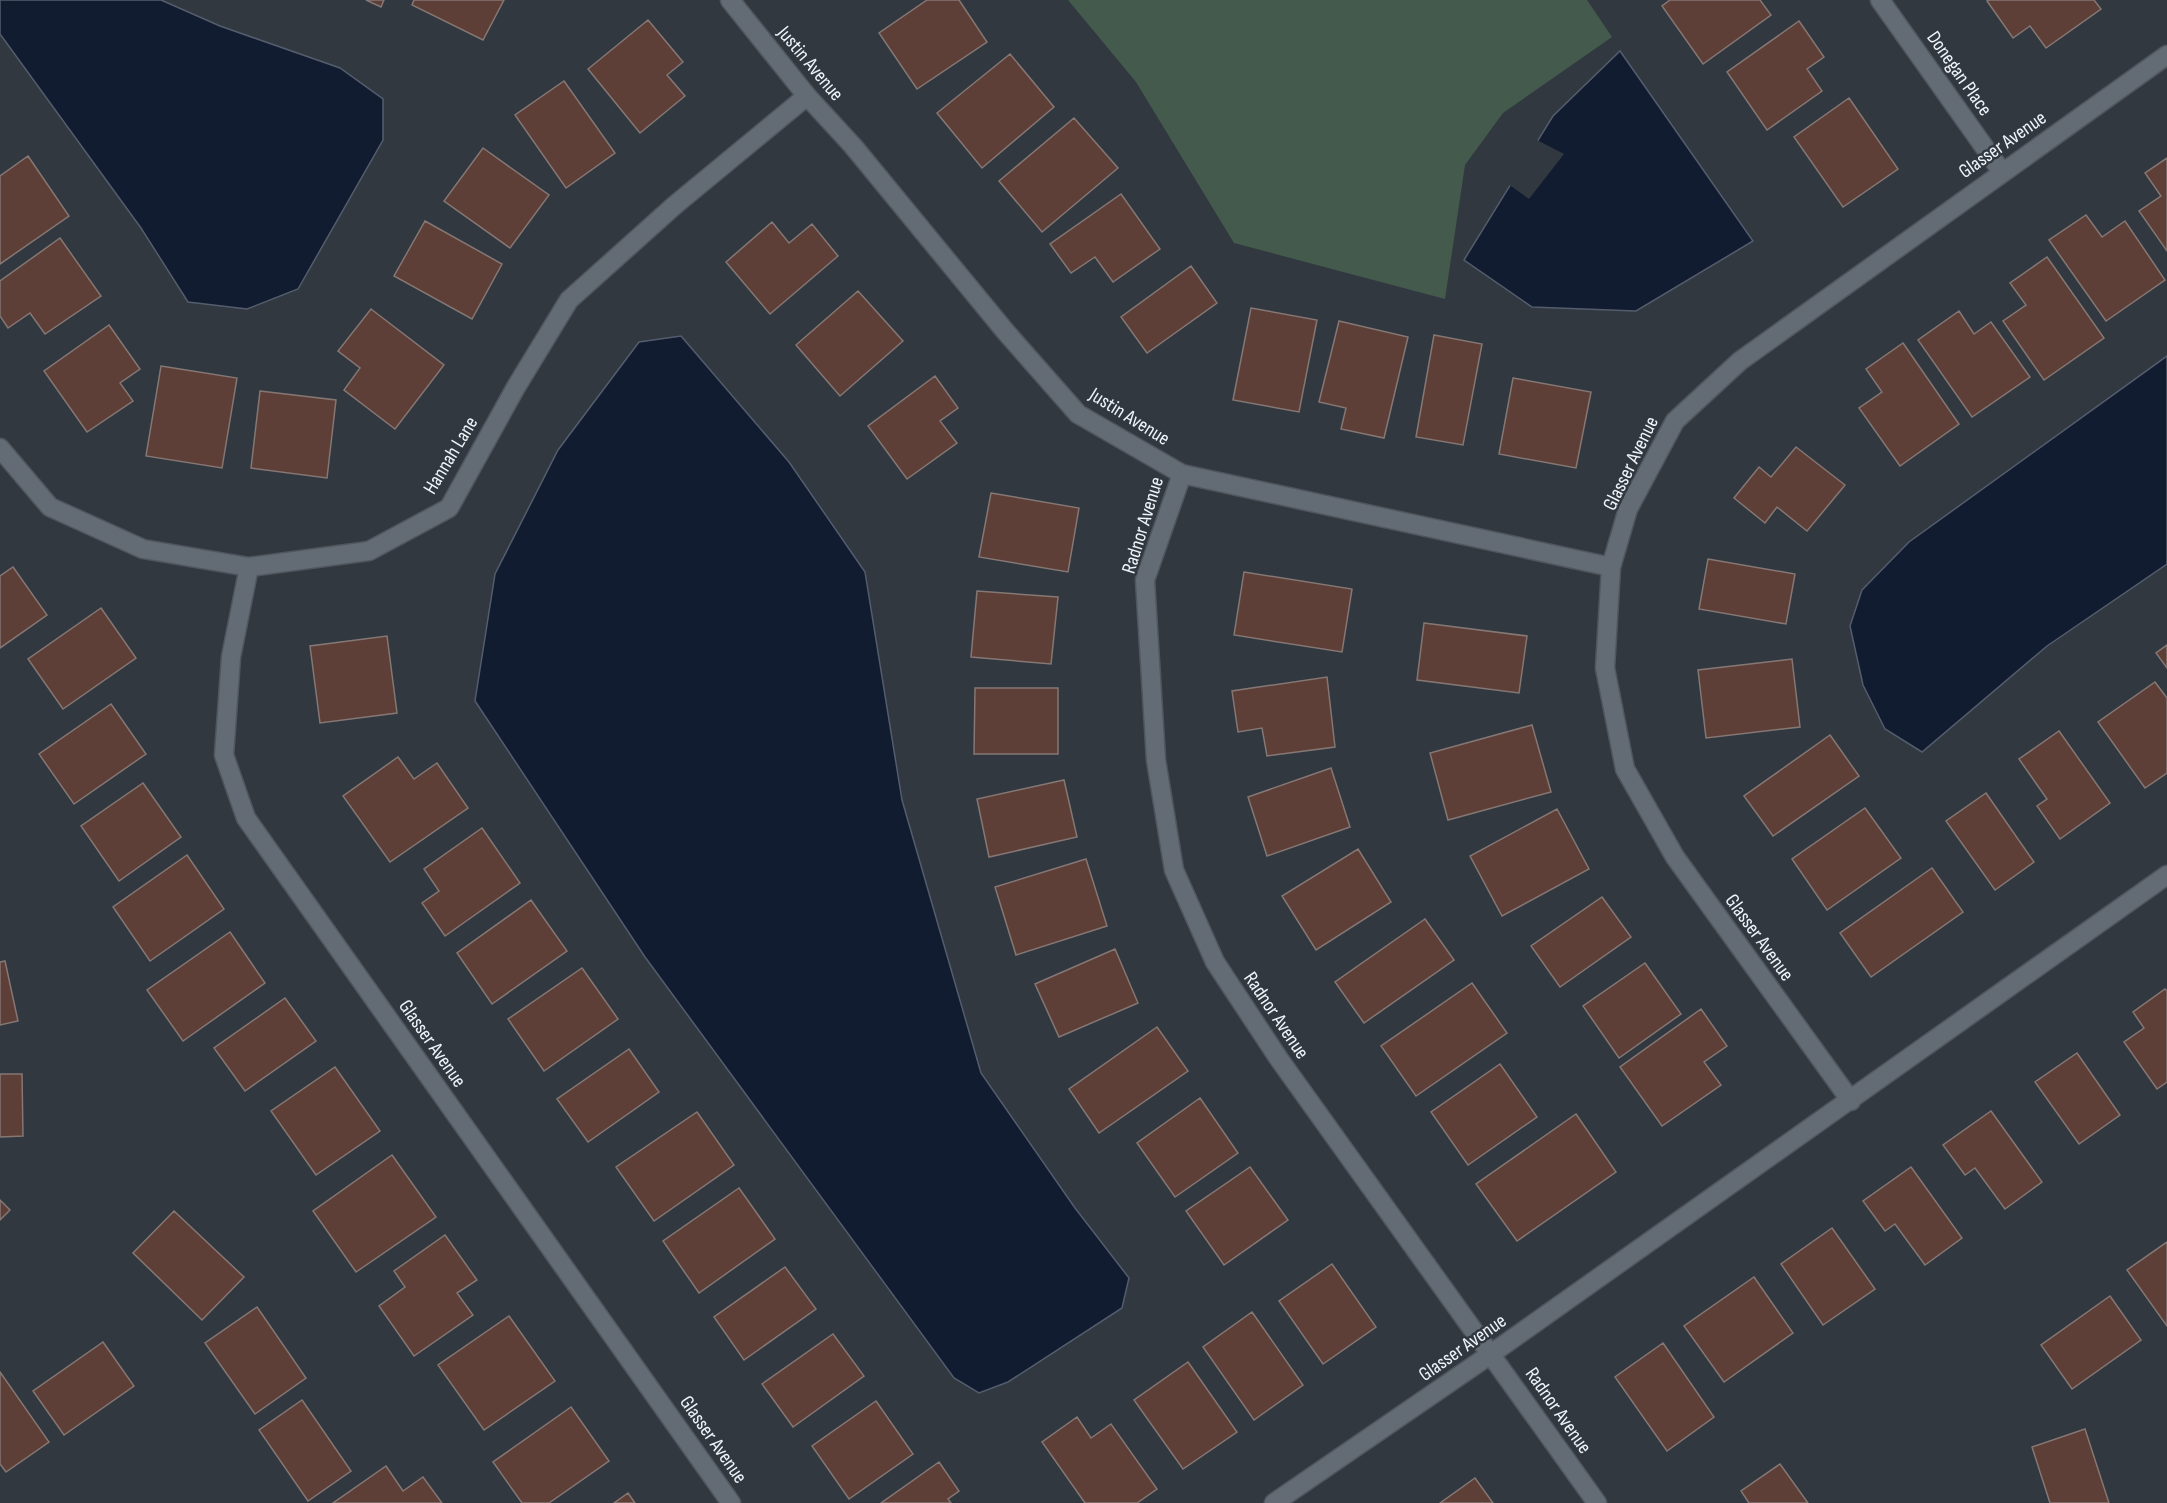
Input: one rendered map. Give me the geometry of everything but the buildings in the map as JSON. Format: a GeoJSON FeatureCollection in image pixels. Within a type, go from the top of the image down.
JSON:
{"type":"FeatureCollection","features":[{"type":"Feature","properties":{"kind":"street","name":"Justin Avenue"},"geometry":{"type":"LineString","coordinates":[[730,0],[807,96],[853,146],[1005,331],[1078,414],[1182,474],[1611,567]]}},
{"type":"Feature","properties":{"kind":"street","name":"Donegan Place"},"geometry":{"type":"LineString","coordinates":[[1880,0],[2002,172]]}},
{"type":"Feature","properties":{"kind":"street","name":"Glasser Avenue"},"geometry":{"type":"LineString","coordinates":[[1851,1101],[1676,857],[1625,769],[1605,668],[1611,567],[1628,509],[1675,421],[1740,361],[2167,55]]}},
{"type":"Feature","properties":{"kind":"street","name":"Hannah Lane"},"geometry":{"type":"LineString","coordinates":[[0,448],[50,507],[143,549],[249,567],[369,551],[449,508],[516,387],[569,300],[675,205],[807,96]]}},
{"type":"Feature","properties":{"kind":"street","name":"Radnor Avenue"},"geometry":{"type":"LineString","coordinates":[[1182,474],[1145,580],[1156,760],[1174,870],[1215,962],[1279,1059],[1597,1503]]}},
{"type":"Feature","properties":{"kind":"street","name":"Glasser Avenue"},"geometry":{"type":"LineString","coordinates":[[249,567],[231,657],[224,755],[246,818],[731,1503]]}},
{"type":"Feature","properties":{"kind":"street","name":"Glasser Avenue"},"geometry":{"type":"LineString","coordinates":[[1274,1503],[1851,1101],[2167,875]]}},
{"type":"Feature","properties":{"kind":"green space"},"geometry":{"type":"Polygon","coordinates":[[[1068,0],[1587,0],[1612,37],[1503,113],[1465,165],[1445,299],[1234,243],[1136,82],[1068,0]]]}},
{"type":"Feature","properties":{"kind":"water"},"geometry":{"type":"Polygon","coordinates":[[[0,0],[161,0],[220,26],[340,68],[383,99],[383,140],[298,289],[247,309],[188,302],[141,228],[0,34],[0,0]]]}},
{"type":"Feature","properties":{"kind":"water"},"geometry":{"type":"Polygon","coordinates":[[[1620,51],[1753,241],[1636,311],[1532,307],[1464,260],[1553,116],[1620,51]]]}},
{"type":"Feature","properties":{"kind":"water"},"geometry":{"type":"Polygon","coordinates":[[[681,336],[789,462],[865,572],[902,800],[981,1073],[1075,1208],[1129,1278],[1122,1308],[1008,1382],[979,1393],[954,1378],[645,957],[475,701],[495,574],[558,450],[639,342],[681,336]]]}},
{"type":"Feature","properties":{"kind":"water"},"geometry":{"type":"Polygon","coordinates":[[[2167,356],[2167,564],[2047,646],[1922,752],[1885,729],[1863,685],[1850,626],[1862,590],[1909,542],[2167,356]]]}},
{"type":"Feature","properties":{"kind":"pier"},"geometry":{"type":"Polygon","coordinates":[[[1535,139],[1564,154],[1529,199],[1508,184],[1535,139]]]}}]}
